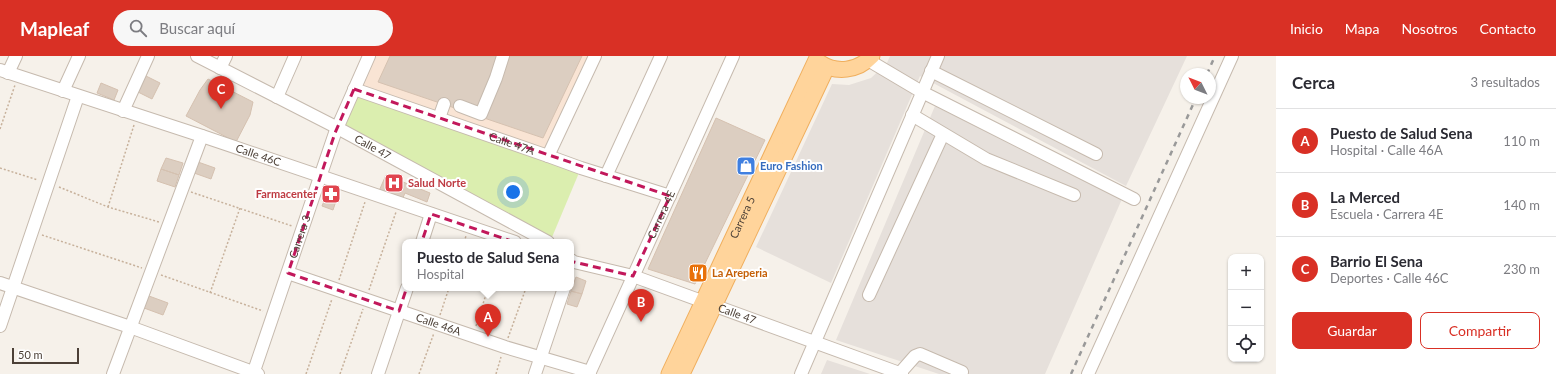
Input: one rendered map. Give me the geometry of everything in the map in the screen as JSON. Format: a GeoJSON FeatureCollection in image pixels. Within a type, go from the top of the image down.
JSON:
{"type":"FeatureCollection","features":[{"type":"Feature","properties":{"kind":"main road"},"geometry":{"type":"LineString","coordinates":[[819,61],[835,69],[848,69],[861,65],[870,58]]}},
{"type":"Feature","properties":{"kind":"main road","name":"Carrera 5"},"geometry":{"type":"LineString","coordinates":[[682,374],[708,304],[819,61]]}},
{"type":"Feature","properties":{"kind":"main road","name":"Carrera 5"},"geometry":{"type":"LineString","coordinates":[[669,374],[708,304]]}},
{"type":"Feature","properties":{"kind":"street"},"geometry":{"type":"LineString","coordinates":[[9,73],[16,56]]}},
{"type":"Feature","properties":{"kind":"street"},"geometry":{"type":"LineString","coordinates":[[63,91],[79,56]]}},
{"type":"Feature","properties":{"kind":"street"},"geometry":{"type":"LineString","coordinates":[[123,111],[148,56]]}},
{"type":"Feature","properties":{"kind":"street","name":"Calle 47"},"geometry":{"type":"LineString","coordinates":[[197,56],[337,128],[542,239]]}},
{"type":"Feature","properties":{"kind":"street"},"geometry":{"type":"LineString","coordinates":[[220,68],[226,56]]}},
{"type":"Feature","properties":{"kind":"street"},"geometry":{"type":"LineString","coordinates":[[277,97],[295,56]]}},
{"type":"Feature","properties":{"kind":"street","name":"Carrera 3"},"geometry":{"type":"LineString","coordinates":[[255,373],[337,128],[369,56]]}},
{"type":"Feature","properties":{"kind":"street"},"geometry":{"type":"LineString","coordinates":[[460,106],[481,114],[496,78],[503,56]]}},
{"type":"Feature","properties":{"kind":"street"},"geometry":{"type":"LineString","coordinates":[[548,156],[595,56]]}},
{"type":"Feature","properties":{"kind":"street"},"geometry":{"type":"LineString","coordinates":[[606,176],[661,56]]}},
{"type":"Feature","properties":{"kind":"street","name":"Carrera 4E"},"geometry":{"type":"LineString","coordinates":[[590,373],[733,56]]}},
{"type":"Feature","properties":{"kind":"street"},"geometry":{"type":"LineString","coordinates":[[801,374],[938,56]]}},
{"type":"Feature","properties":{"kind":"street"},"geometry":{"type":"LineString","coordinates":[[1088,374],[1232,56]]}},
{"type":"Feature","properties":{"kind":"street"},"geometry":{"type":"LineString","coordinates":[[870,58],[922,92],[1134,199]]}},
{"type":"Feature","properties":{"kind":"street"},"geometry":{"type":"LineString","coordinates":[[931,71],[1096,154]]}},
{"type":"Feature","properties":{"kind":"street","name":"Calle 46C"},"geometry":{"type":"LineString","coordinates":[[9,73],[202,136],[506,239]]}},
{"type":"Feature","properties":{"kind":"street","name":"Calle 47A"},"geometry":{"type":"LineString","coordinates":[[354,89],[581,168],[670,196]]}},
{"type":"Feature","properties":{"kind":"street"},"geometry":{"type":"LineString","coordinates":[[0,326],[78,96]]}},
{"type":"Feature","properties":{"kind":"street"},"geometry":{"type":"LineString","coordinates":[[439,118],[444,104]]}},
{"type":"Feature","properties":{"kind":"street"},"geometry":{"type":"LineString","coordinates":[[912,115],[986,159],[1074,195]]}},
{"type":"Feature","properties":{"kind":"street"},"geometry":{"type":"LineString","coordinates":[[869,295],[943,134]]}},
{"type":"Feature","properties":{"kind":"street"},"geometry":{"type":"LineString","coordinates":[[113,374],[202,136]]}},
{"type":"Feature","properties":{"kind":"street"},"geometry":{"type":"LineString","coordinates":[[423,239],[431,214]]}},
{"type":"Feature","properties":{"kind":"street","name":"Calle 47"},"geometry":{"type":"LineString","coordinates":[[574,263],[633,276],[901,374]]}},
{"type":"Feature","properties":{"kind":"street","name":"Calle 46A"},"geometry":{"type":"LineString","coordinates":[[288,273],[473,336],[590,373]]}},
{"type":"Feature","properties":{"kind":"street"},"geometry":{"type":"LineString","coordinates":[[0,283],[130,327],[255,373]]}},
{"type":"Feature","properties":{"kind":"street"},"geometry":{"type":"LineString","coordinates":[[378,374],[406,291]]}},
{"type":"Feature","properties":{"kind":"street"},"geometry":{"type":"LineString","coordinates":[[535,374],[563,291]]}},
{"type":"Feature","properties":{"kind":"street"},"geometry":{"type":"LineString","coordinates":[[901,374],[915,356],[920,354],[962,372]]}},
{"type":"Feature","properties":{"kind":"path"},"geometry":{"type":"LineString","coordinates":[[0,128],[9,73]]}},
{"type":"Feature","properties":{"kind":"path"},"geometry":{"type":"LineString","coordinates":[[108,207],[137,116]]}},
{"type":"Feature","properties":{"kind":"path"},"geometry":{"type":"LineString","coordinates":[[0,168],[49,183],[108,207],[168,224]]}},
{"type":"Feature","properties":{"kind":"path"},"geometry":{"type":"LineString","coordinates":[[182,189],[296,227]]}},
{"type":"Feature","properties":{"kind":"path"},"geometry":{"type":"LineString","coordinates":[[340,374],[399,203]]}},
{"type":"Feature","properties":{"kind":"path"},"geometry":{"type":"LineString","coordinates":[[210,293],[240,208]]}},
{"type":"Feature","properties":{"kind":"path"},"geometry":{"type":"LineString","coordinates":[[473,336],[487,291]]}},
{"type":"Feature","properties":{"kind":"path"},"geometry":{"type":"LineString","coordinates":[[496,374],[525,291]]}},
{"type":"Feature","properties":{"kind":"highlighted area"},"geometry":{"type":"Polygon","coordinates":[[[354,89],[670,196],[633,276],[574,262],[431,214],[399,311],[288,273],[335,133],[354,89]]]}},
{"type":"Feature","properties":{"kind":"shaded area"},"geometry":{"type":"Polygon","coordinates":[[[369,56],[595,56],[548,156],[354,89],[369,56]]]}},
{"type":"Feature","properties":{"kind":"shaded area"},"geometry":{"type":"Polygon","coordinates":[[[890,56],[1187,56],[1180,68],[1180,71],[1126,186],[920,76],[831,283],[756,247],[832,84],[849,85],[871,78],[887,63],[890,56]]]}},
{"type":"Feature","properties":{"kind":"shaded area"},"geometry":{"type":"Polygon","coordinates":[[[935,106],[1122,199],[1045,374],[939,374],[836,340],[935,106]]]}},
{"type":"Feature","properties":{"kind":"shaded area"},"geometry":{"type":"Polygon","coordinates":[[[827,360],[870,374],[821,374],[827,360]]]}},
{"type":"Feature","properties":{"kind":"green space"},"geometry":{"type":"Polygon","coordinates":[[[354,89],[581,168],[551,239],[544,239],[337,128],[354,89]]]}},
{"type":"Feature","properties":{"kind":"building"},"geometry":{"type":"Polygon","coordinates":[[[390,56],[582,56],[543,138],[378,82],[390,56]]]}},
{"type":"Feature","properties":{"kind":"building"},"geometry":{"type":"Polygon","coordinates":[[[144,75],[160,83],[152,99],[136,91],[144,75]]]}},
{"type":"Feature","properties":{"kind":"building"},"geometry":{"type":"Polygon","coordinates":[[[208,79],[253,102],[250,115],[236,142],[186,116],[200,90],[208,79]]]}},
{"type":"Feature","properties":{"kind":"building"},"geometry":{"type":"Polygon","coordinates":[[[101,83],[118,90],[114,100],[97,93],[101,83]]]}},
{"type":"Feature","properties":{"kind":"building"},"geometry":{"type":"Polygon","coordinates":[[[716,118],[765,140],[695,284],[648,269],[716,118]]]}},
{"type":"Feature","properties":{"kind":"building"},"geometry":{"type":"Polygon","coordinates":[[[166,158],[183,163],[179,175],[161,169],[166,158]]]}},
{"type":"Feature","properties":{"kind":"building"},"geometry":{"type":"Polygon","coordinates":[[[198,162],[215,168],[211,179],[194,173],[198,162]]]}},
{"type":"Feature","properties":{"kind":"building"},"geometry":{"type":"Polygon","coordinates":[[[161,169],[179,175],[175,187],[157,181],[161,169]]]}},
{"type":"Feature","properties":{"kind":"building","name":"Salud Norte"},"geometry":{"type":"Polygon","coordinates":[[[386,175],[430,193],[427,202],[405,193],[402,200],[379,191],[386,175]]]}},
{"type":"Feature","properties":{"kind":"building"},"geometry":{"type":"Polygon","coordinates":[[[329,189],[339,192],[333,210],[322,206],[329,189]]]}},
{"type":"Feature","properties":{"kind":"building"},"geometry":{"type":"Polygon","coordinates":[[[576,277],[586,281],[582,294],[571,291],[574,291],[576,277]]]}},
{"type":"Feature","properties":{"kind":"building"},"geometry":{"type":"Polygon","coordinates":[[[571,291],[582,294],[577,307],[567,304],[571,291]]]}},
{"type":"Feature","properties":{"kind":"building"},"geometry":{"type":"Polygon","coordinates":[[[149,296],[168,303],[163,315],[144,308],[149,296]]]}},
{"type":"Feature","properties":{"kind":"railway"},"geometry":{"type":"LineString","coordinates":[[1210,68],[1215,56]]}},
{"type":"Feature","properties":{"kind":"railway"},"geometry":{"type":"LineString","coordinates":[[1071,374],[1193,104]]}},
{"type":"Feature","properties":{"kind":"place","name":"Barrio El Sena"},"geometry":{"type":"Point","coordinates":[221,109]}},
{"type":"Feature","properties":{"kind":"place","name":"Euro Fashion"},"geometry":{"type":"Point","coordinates":[746,166]}},
{"type":"Feature","properties":{"kind":"place","name":"Salud Norte"},"geometry":{"type":"Point","coordinates":[394,183]}},
{"type":"Feature","properties":{"kind":"place","name":"Farmacenter"},"geometry":{"type":"Point","coordinates":[331,194]}},
{"type":"Feature","properties":{"kind":"place","name":"La Areperia"},"geometry":{"type":"Point","coordinates":[698,273]}},
{"type":"Feature","properties":{"kind":"place","name":"La Merced"},"geometry":{"type":"Point","coordinates":[641,322]}},
{"type":"Feature","properties":{"kind":"place","name":"Puesto de Salud Sena"},"geometry":{"type":"Point","coordinates":[488,337]}}]}
